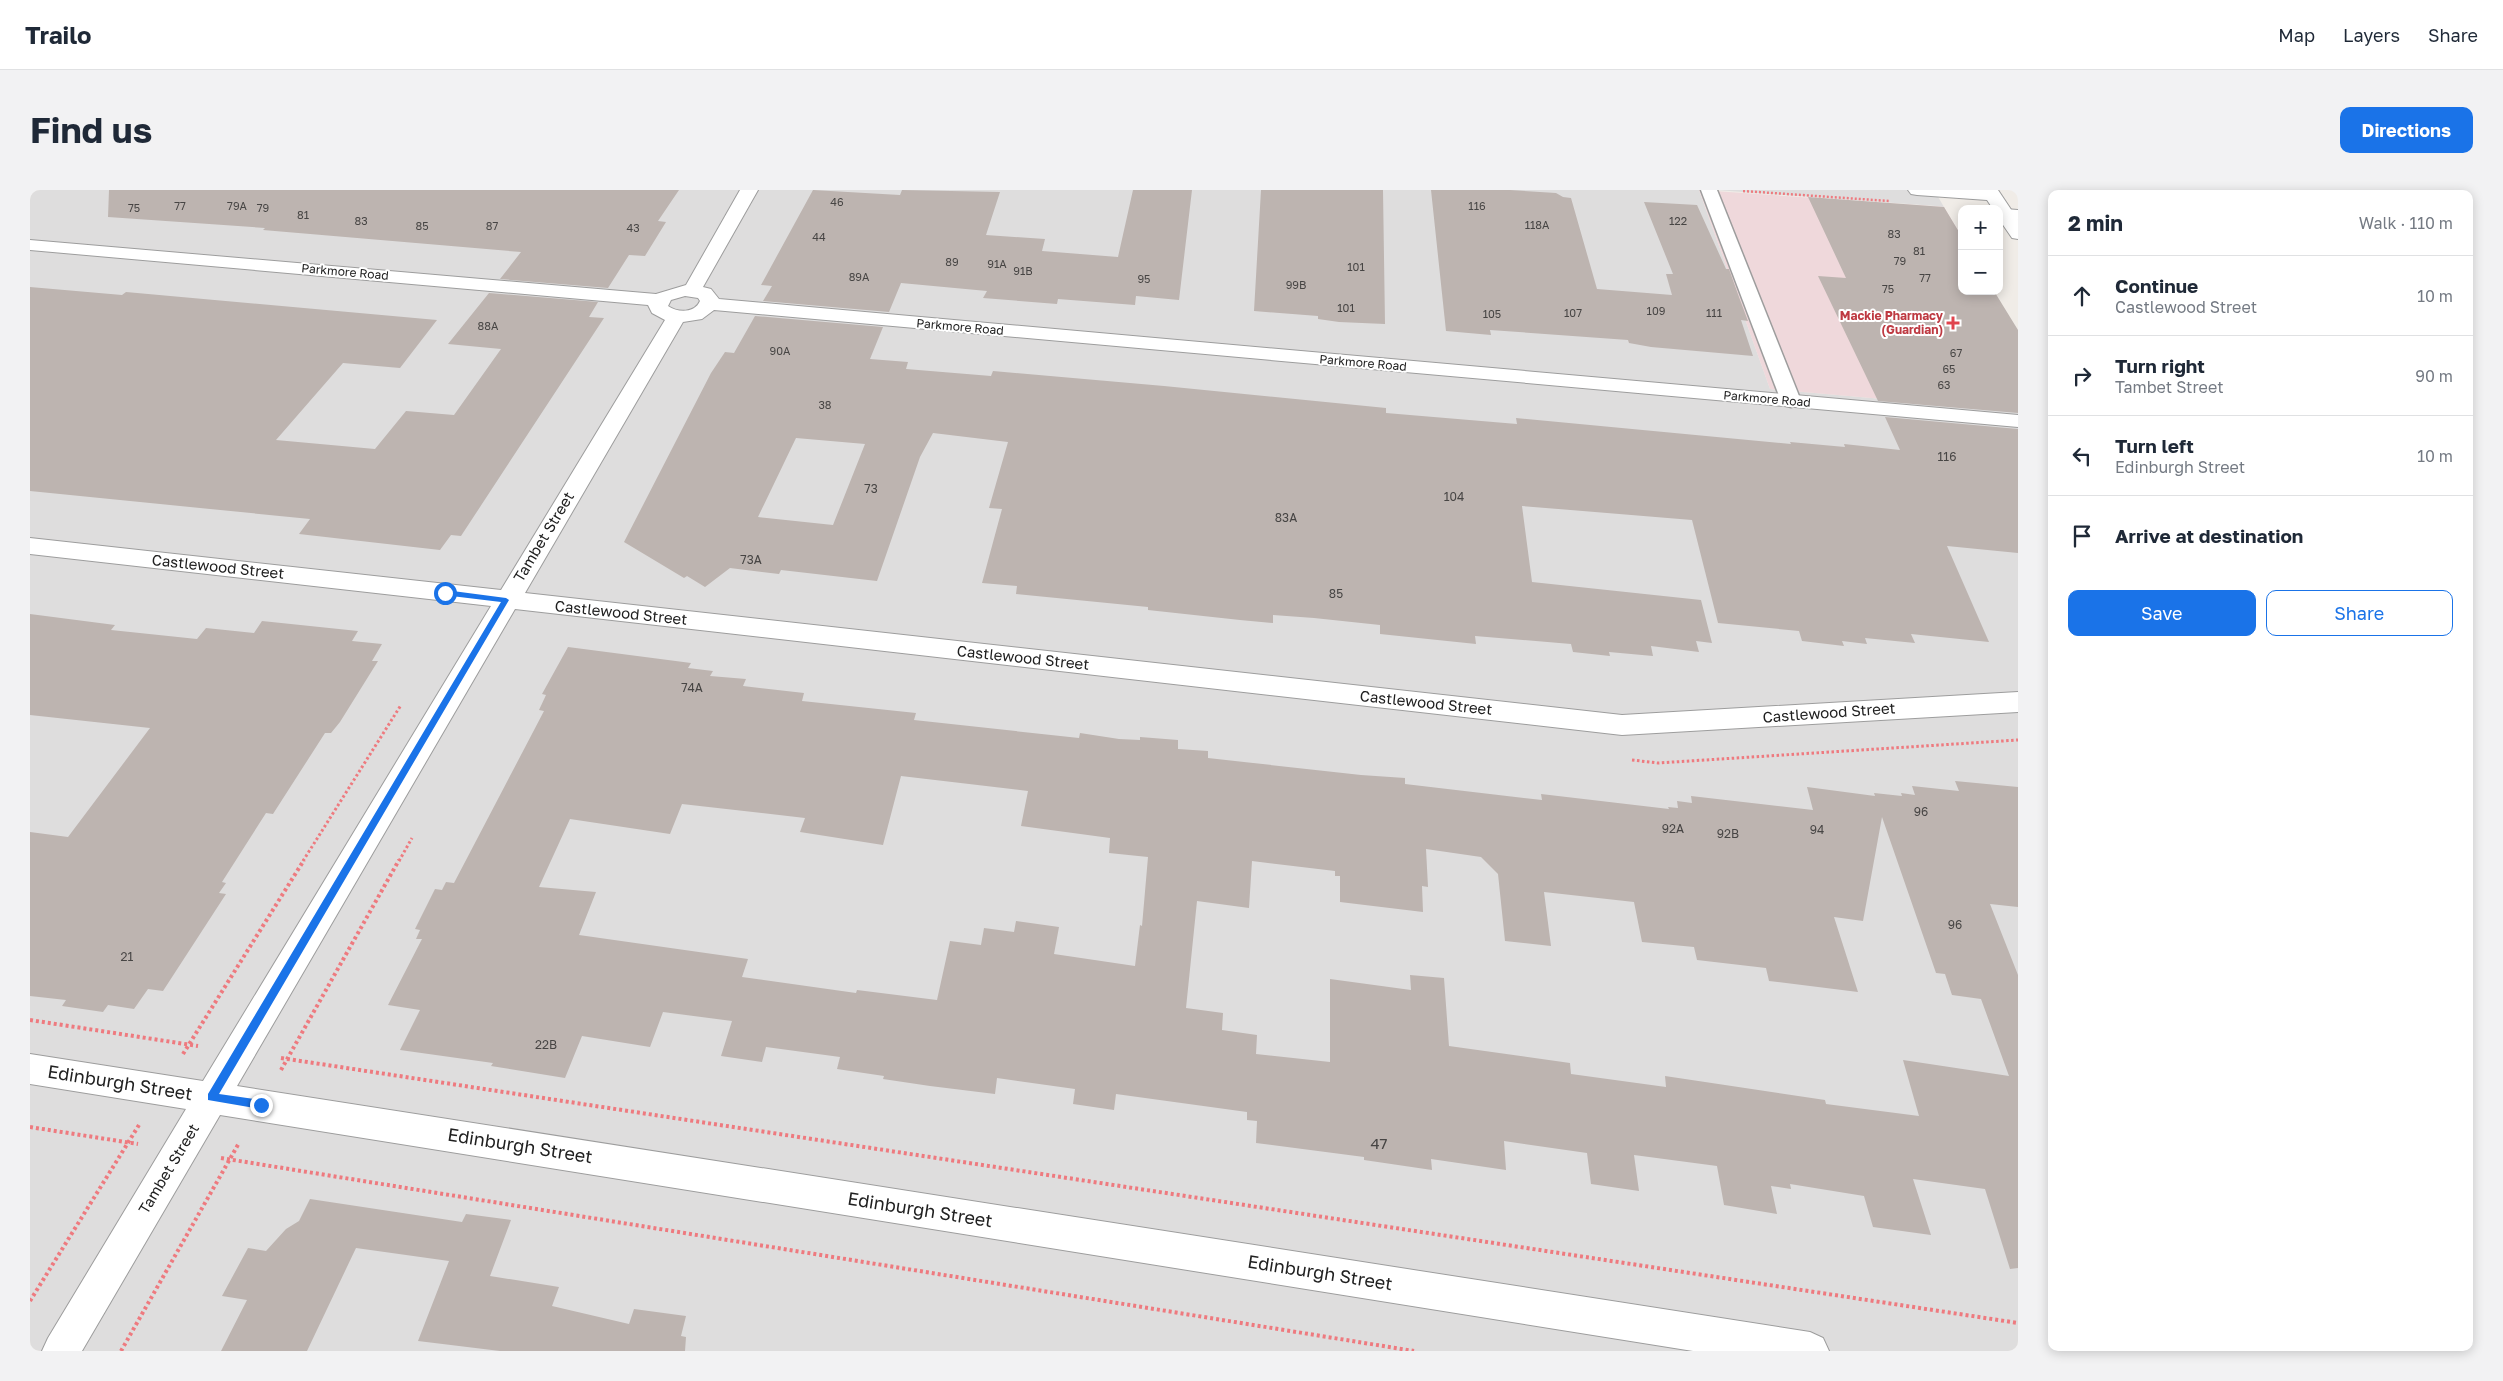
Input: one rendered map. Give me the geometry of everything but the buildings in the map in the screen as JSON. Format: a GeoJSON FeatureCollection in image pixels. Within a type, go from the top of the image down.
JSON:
{"type":"FeatureCollection","features":[{"type":"Feature","properties":{"kind":"street"},"geometry":{"type":"LineString","coordinates":[[692,290],[749,190]]}},
{"type":"Feature","properties":{"kind":"street"},"geometry":{"type":"LineString","coordinates":[[1918,190],[1991,193],[2012,215],[2018,234]]}},
{"type":"Feature","properties":{"kind":"street","name":"Parkmore Road"},"geometry":{"type":"LineString","coordinates":[[30,245],[668,308]]}},
{"type":"Feature","properties":{"kind":"street"},"geometry":{"type":"LineString","coordinates":[[692,290],[708,296],[709,304],[693,315],[668,308],[677,291],[692,290]]}},
{"type":"Feature","properties":{"kind":"street","name":"Parkmore Road"},"geometry":{"type":"LineString","coordinates":[[709,304],[2018,421]]}},
{"type":"Feature","properties":{"kind":"street","name":"Tambet Street"},"geometry":{"type":"LineString","coordinates":[[61,1351],[506,600],[668,308]]}},
{"type":"Feature","properties":{"kind":"street","name":"Castlewood Street"},"geometry":{"type":"LineString","coordinates":[[30,546],[1622,725],[2018,702]]}},
{"type":"Feature","properties":{"kind":"street","name":"Edinburgh Street"},"geometry":{"type":"LineString","coordinates":[[30,1069],[1810,1351]]}},
{"type":"Feature","properties":{"kind":"lane"},"geometry":{"type":"LineString","coordinates":[[1709,190],[1791,401]]}},
{"type":"Feature","properties":{"kind":"path"},"geometry":{"type":"LineString","coordinates":[[1739,191],[1894,202]]}},
{"type":"Feature","properties":{"kind":"path"},"geometry":{"type":"LineString","coordinates":[[30,1301],[404,699]]}},
{"type":"Feature","properties":{"kind":"path"},"geometry":{"type":"LineString","coordinates":[[30,1020],[2018,1323]]}},
{"type":"Feature","properties":{"kind":"path"},"geometry":{"type":"LineString","coordinates":[[30,1127],[1414,1351]]}},
{"type":"Feature","properties":{"kind":"shaded area"},"geometry":{"type":"Polygon","coordinates":[[[30,190],[1699,190],[1770,389],[2018,411],[2018,1351],[30,1351],[30,190]]]}},
{"type":"Feature","properties":{"kind":"shaded area"},"geometry":{"type":"Polygon","coordinates":[[[1699,190],[1944,207],[1958,230],[1958,295],[1964,295],[2018,411],[1770,389],[1699,190]]]}},
{"type":"Feature","properties":{"kind":"shaded area"},"geometry":{"type":"Polygon","coordinates":[[[1716,190],[1934,190],[1944,207],[1936,206],[1716,190]]]}},
{"type":"Feature","properties":{"kind":"place","name":"Mackie Pharmacy (Guardian)"},"geometry":{"type":"Point","coordinates":[1953,323]}},
{"type":"Feature","properties":{"kind":"route"},"geometry":{"type":"LineString","coordinates":[[261,1105],[212,1097],[506,600],[445,593]]}}]}
